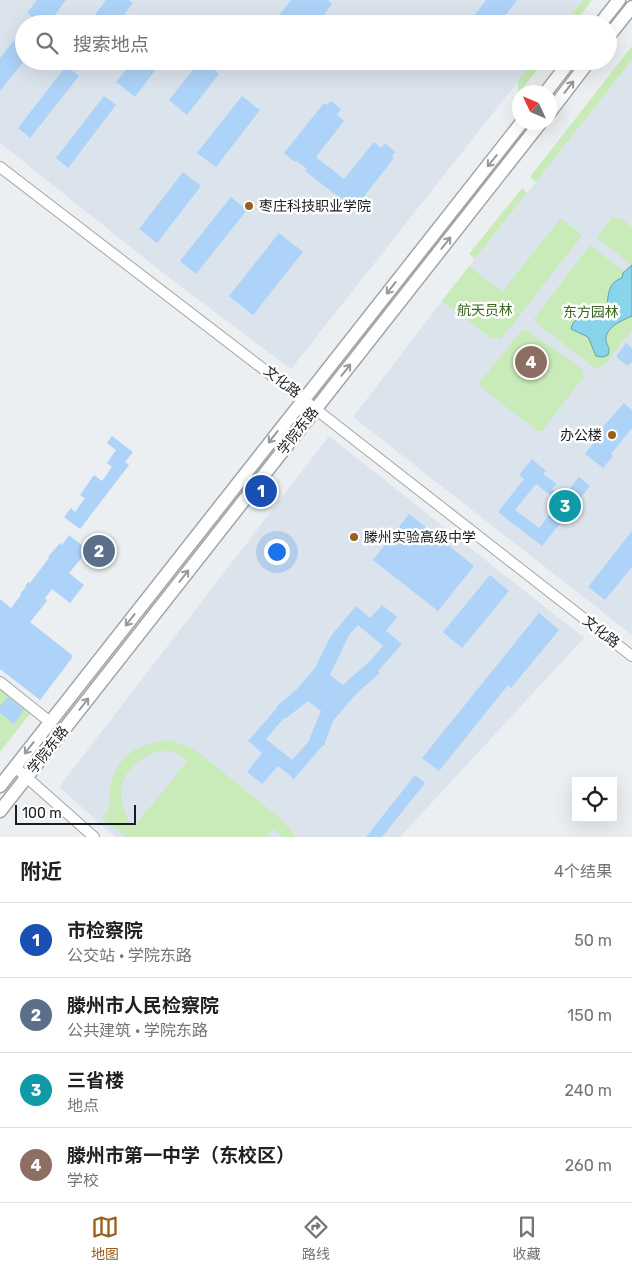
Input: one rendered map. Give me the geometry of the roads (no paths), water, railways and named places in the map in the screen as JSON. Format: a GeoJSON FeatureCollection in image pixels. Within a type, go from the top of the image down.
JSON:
{"type":"FeatureCollection","features":[{"type":"Feature","properties":{"kind":"main road"},"geometry":{"type":"LineString","coordinates":[[607,15],[619,0]]}},
{"type":"Feature","properties":{"kind":"main road"},"geometry":{"type":"LineString","coordinates":[[617,26],[632,7]]}},
{"type":"Feature","properties":{"kind":"main road"},"geometry":{"type":"LineString","coordinates":[[551,85],[563,70]]}},
{"type":"Feature","properties":{"kind":"main road"},"geometry":{"type":"LineString","coordinates":[[557,103],[583,70]]}},
{"type":"Feature","properties":{"kind":"main road","name":"学院东路"},"geometry":{"type":"LineString","coordinates":[[0,786],[516,130]]}},
{"type":"Feature","properties":{"kind":"main road","name":"学院东路"},"geometry":{"type":"LineString","coordinates":[[0,811],[535,130]]}},
{"type":"Feature","properties":{"kind":"street","name":"文化路"},"geometry":{"type":"LineString","coordinates":[[0,166],[316,409],[632,656]]}},
{"type":"Feature","properties":{"kind":"street"},"geometry":{"type":"LineString","coordinates":[[0,682],[50,722]]}},
{"type":"Feature","properties":{"kind":"street"},"geometry":{"type":"LineString","coordinates":[[15,767],[94,837]]}},
{"type":"Feature","properties":{"kind":"water"},"geometry":{"type":"Polygon","coordinates":[[[632,265],[632,316],[608,331],[606,343],[609,348],[608,355],[603,357],[596,356],[588,337],[571,329],[573,323],[584,313],[601,314],[606,310],[608,296],[613,283],[622,278],[623,273],[632,265]]]}},
{"type":"Feature","properties":{"kind":"place","name":"枣庄科技职业学院"},"geometry":{"type":"Point","coordinates":[249,206]}},
{"type":"Feature","properties":{"kind":"place","name":"滕州市第一中学（东校区）"},"geometry":{"type":"Point","coordinates":[531,362]}},
{"type":"Feature","properties":{"kind":"place","name":"办公楼"},"geometry":{"type":"Point","coordinates":[612,435]}},
{"type":"Feature","properties":{"kind":"place","name":"市检察院"},"geometry":{"type":"Point","coordinates":[261,491]}},
{"type":"Feature","properties":{"kind":"place","name":"三省楼"},"geometry":{"type":"Point","coordinates":[565,506]}},
{"type":"Feature","properties":{"kind":"place","name":"滕州实验高级中学"},"geometry":{"type":"Point","coordinates":[354,537]}},
{"type":"Feature","properties":{"kind":"place","name":"滕州市人民检察院"},"geometry":{"type":"Point","coordinates":[99,551]}},
{"type":"Feature","properties":{"kind":"park label","name":"航天员林"},"geometry":{"type":"Point","coordinates":[485,310]}},
{"type":"Feature","properties":{"kind":"park label","name":"东方园林"},"geometry":{"type":"Point","coordinates":[591,312]}}]}
